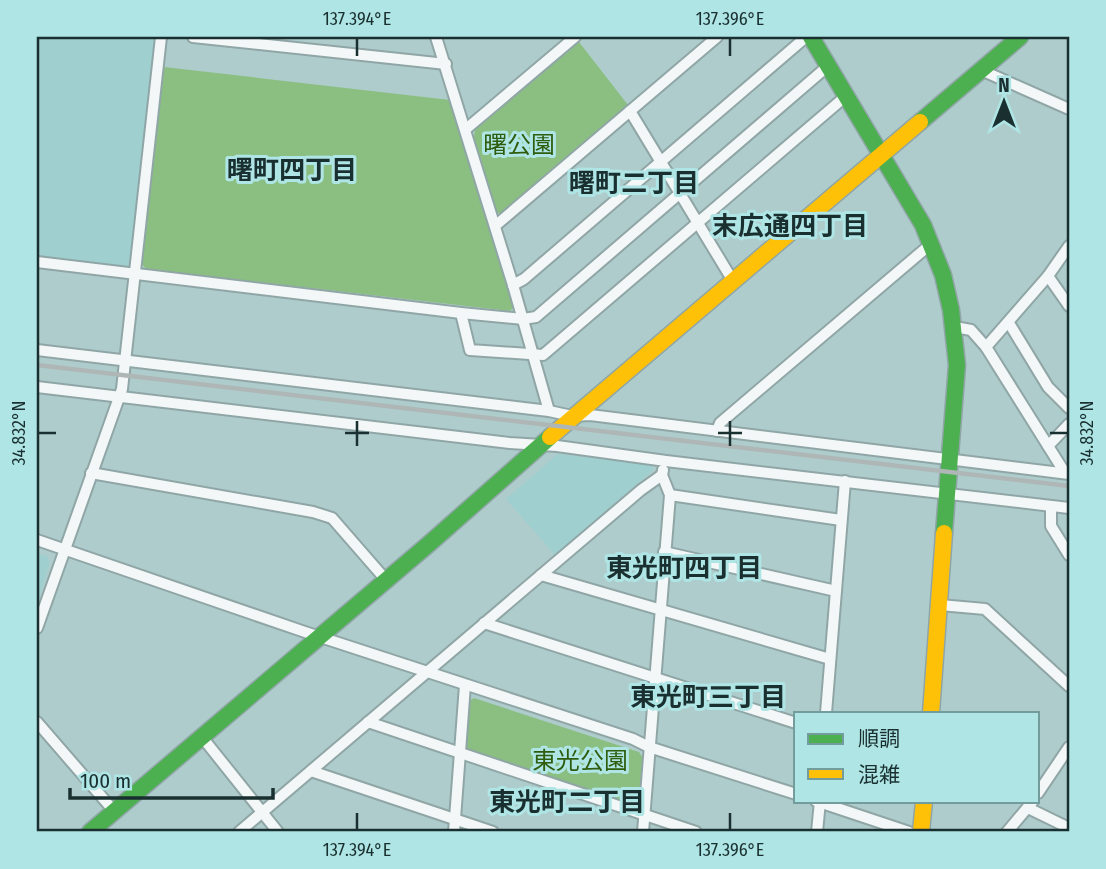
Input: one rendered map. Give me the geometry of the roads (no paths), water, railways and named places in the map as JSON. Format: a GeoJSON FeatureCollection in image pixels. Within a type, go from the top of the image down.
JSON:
{"type":"FeatureCollection","features":[{"type":"Feature","properties":{"kind":"street"},"geometry":{"type":"LineString","coordinates":[[37,628],[119,396],[162,37]]}},
{"type":"Feature","properties":{"kind":"street"},"geometry":{"type":"LineString","coordinates":[[193,37],[446,64]]}},
{"type":"Feature","properties":{"kind":"street"},"geometry":{"type":"LineString","coordinates":[[436,37],[466,129],[549,411]]}},
{"type":"Feature","properties":{"kind":"street"},"geometry":{"type":"LineString","coordinates":[[466,129],[575,37]]}},
{"type":"Feature","properties":{"kind":"street"},"geometry":{"type":"LineString","coordinates":[[495,226],[717,37]]}},
{"type":"Feature","properties":{"kind":"street"},"geometry":{"type":"LineString","coordinates":[[513,285],[524,279],[806,37]]}},
{"type":"Feature","properties":{"kind":"street"},"geometry":{"type":"LineString","coordinates":[[811,37],[932,243],[948,291],[955,327],[957,365],[931,712]]}},
{"type":"Feature","properties":{"kind":"street"},"geometry":{"type":"LineString","coordinates":[[90,832],[386,580],[572,416],[1018,37]]}},
{"type":"Feature","properties":{"kind":"street"},"geometry":{"type":"LineString","coordinates":[[37,262],[461,313],[523,319],[536,317],[828,66]]}},
{"type":"Feature","properties":{"kind":"street"},"geometry":{"type":"LineString","coordinates":[[981,71],[1069,109]]}},
{"type":"Feature","properties":{"kind":"street"},"geometry":{"type":"LineString","coordinates":[[461,313],[470,350],[543,355],[846,96]]}},
{"type":"Feature","properties":{"kind":"street"},"geometry":{"type":"LineString","coordinates":[[630,111],[733,281]]}},
{"type":"Feature","properties":{"kind":"street"},"geometry":{"type":"LineString","coordinates":[[718,431],[720,423],[932,243]]}},
{"type":"Feature","properties":{"kind":"street"},"geometry":{"type":"LineString","coordinates":[[986,347],[1048,276],[1069,246]]}},
{"type":"Feature","properties":{"kind":"street"},"geometry":{"type":"LineString","coordinates":[[1048,276],[1069,306]]}},
{"type":"Feature","properties":{"kind":"street"},"geometry":{"type":"LineString","coordinates":[[1009,323],[1048,387],[1069,408]]}},
{"type":"Feature","properties":{"kind":"street"},"geometry":{"type":"LineString","coordinates":[[955,327],[971,330],[986,347],[1067,474]]}},
{"type":"Feature","properties":{"kind":"street"},"geometry":{"type":"LineString","coordinates":[[37,350],[1067,474]]}},
{"type":"Feature","properties":{"kind":"street"},"geometry":{"type":"LineString","coordinates":[[37,387],[1069,508]]}},
{"type":"Feature","properties":{"kind":"street"},"geometry":{"type":"LineString","coordinates":[[1048,446],[1069,424]]}},
{"type":"Feature","properties":{"kind":"street"},"geometry":{"type":"LineString","coordinates":[[239,832],[662,475],[666,461]]}},
{"type":"Feature","properties":{"kind":"street"},"geometry":{"type":"LineString","coordinates":[[91,473],[313,512],[332,518],[386,580]]}},
{"type":"Feature","properties":{"kind":"street"},"geometry":{"type":"LineString","coordinates":[[643,832],[670,495],[662,475]]}},
{"type":"Feature","properties":{"kind":"street"},"geometry":{"type":"LineString","coordinates":[[826,712],[845,481]]}},
{"type":"Feature","properties":{"kind":"street"},"geometry":{"type":"LineString","coordinates":[[670,495],[841,520]]}},
{"type":"Feature","properties":{"kind":"street"},"geometry":{"type":"LineString","coordinates":[[1051,506],[1051,526],[1069,555]]}},
{"type":"Feature","properties":{"kind":"street"},"geometry":{"type":"LineString","coordinates":[[37,540],[794,793]]}},
{"type":"Feature","properties":{"kind":"street"},"geometry":{"type":"LineString","coordinates":[[664,552],[836,591]]}},
{"type":"Feature","properties":{"kind":"street"},"geometry":{"type":"LineString","coordinates":[[541,575],[830,660]]}},
{"type":"Feature","properties":{"kind":"street"},"geometry":{"type":"LineString","coordinates":[[940,605],[985,609],[1069,686]]}},
{"type":"Feature","properties":{"kind":"street"},"geometry":{"type":"LineString","coordinates":[[484,623],[794,722]]}},
{"type":"Feature","properties":{"kind":"street"},"geometry":{"type":"LineString","coordinates":[[454,832],[465,685]]}},
{"type":"Feature","properties":{"kind":"street"},"geometry":{"type":"LineString","coordinates":[[37,722],[114,811]]}},
{"type":"Feature","properties":{"kind":"street"},"geometry":{"type":"LineString","coordinates":[[368,722],[696,832]]}},
{"type":"Feature","properties":{"kind":"street"},"geometry":{"type":"LineString","coordinates":[[202,737],[277,831],[290,832]]}},
{"type":"Feature","properties":{"kind":"street"},"geometry":{"type":"LineString","coordinates":[[1040,786],[1069,747]]}},
{"type":"Feature","properties":{"kind":"street"},"geometry":{"type":"LineString","coordinates":[[311,771],[493,832]]}},
{"type":"Feature","properties":{"kind":"street"},"geometry":{"type":"LineString","coordinates":[[817,832],[818,802]]}},
{"type":"Feature","properties":{"kind":"street"},"geometry":{"type":"LineString","coordinates":[[821,802],[909,832]]}},
{"type":"Feature","properties":{"kind":"street"},"geometry":{"type":"LineString","coordinates":[[921,832],[924,802]]}},
{"type":"Feature","properties":{"kind":"street"},"geometry":{"type":"LineString","coordinates":[[1007,832],[1030,804],[1069,828]]}},
{"type":"Feature","properties":{"kind":"railway"},"geometry":{"type":"LineString","coordinates":[[37,365],[1069,486]]}},
{"type":"Feature","properties":{"kind":"district","name":"曙町四丁目"},"geometry":{"type":"Point","coordinates":[292,170]}},
{"type":"Feature","properties":{"kind":"district","name":"曙町二丁目"},"geometry":{"type":"Point","coordinates":[634,183]}},
{"type":"Feature","properties":{"kind":"district","name":"末広通四丁目"},"geometry":{"type":"Point","coordinates":[790,226]}},
{"type":"Feature","properties":{"kind":"district","name":"東光町四丁目"},"geometry":{"type":"Point","coordinates":[684,568]}},
{"type":"Feature","properties":{"kind":"district","name":"東光町三丁目"},"geometry":{"type":"Point","coordinates":[708,697]}},
{"type":"Feature","properties":{"kind":"district","name":"東光町二丁目"},"geometry":{"type":"Point","coordinates":[567,802]}},
{"type":"Feature","properties":{"kind":"park label","name":"曙公園"},"geometry":{"type":"Point","coordinates":[519,145]}},
{"type":"Feature","properties":{"kind":"park label","name":"東光公園"},"geometry":{"type":"Point","coordinates":[580,761]}}]}
